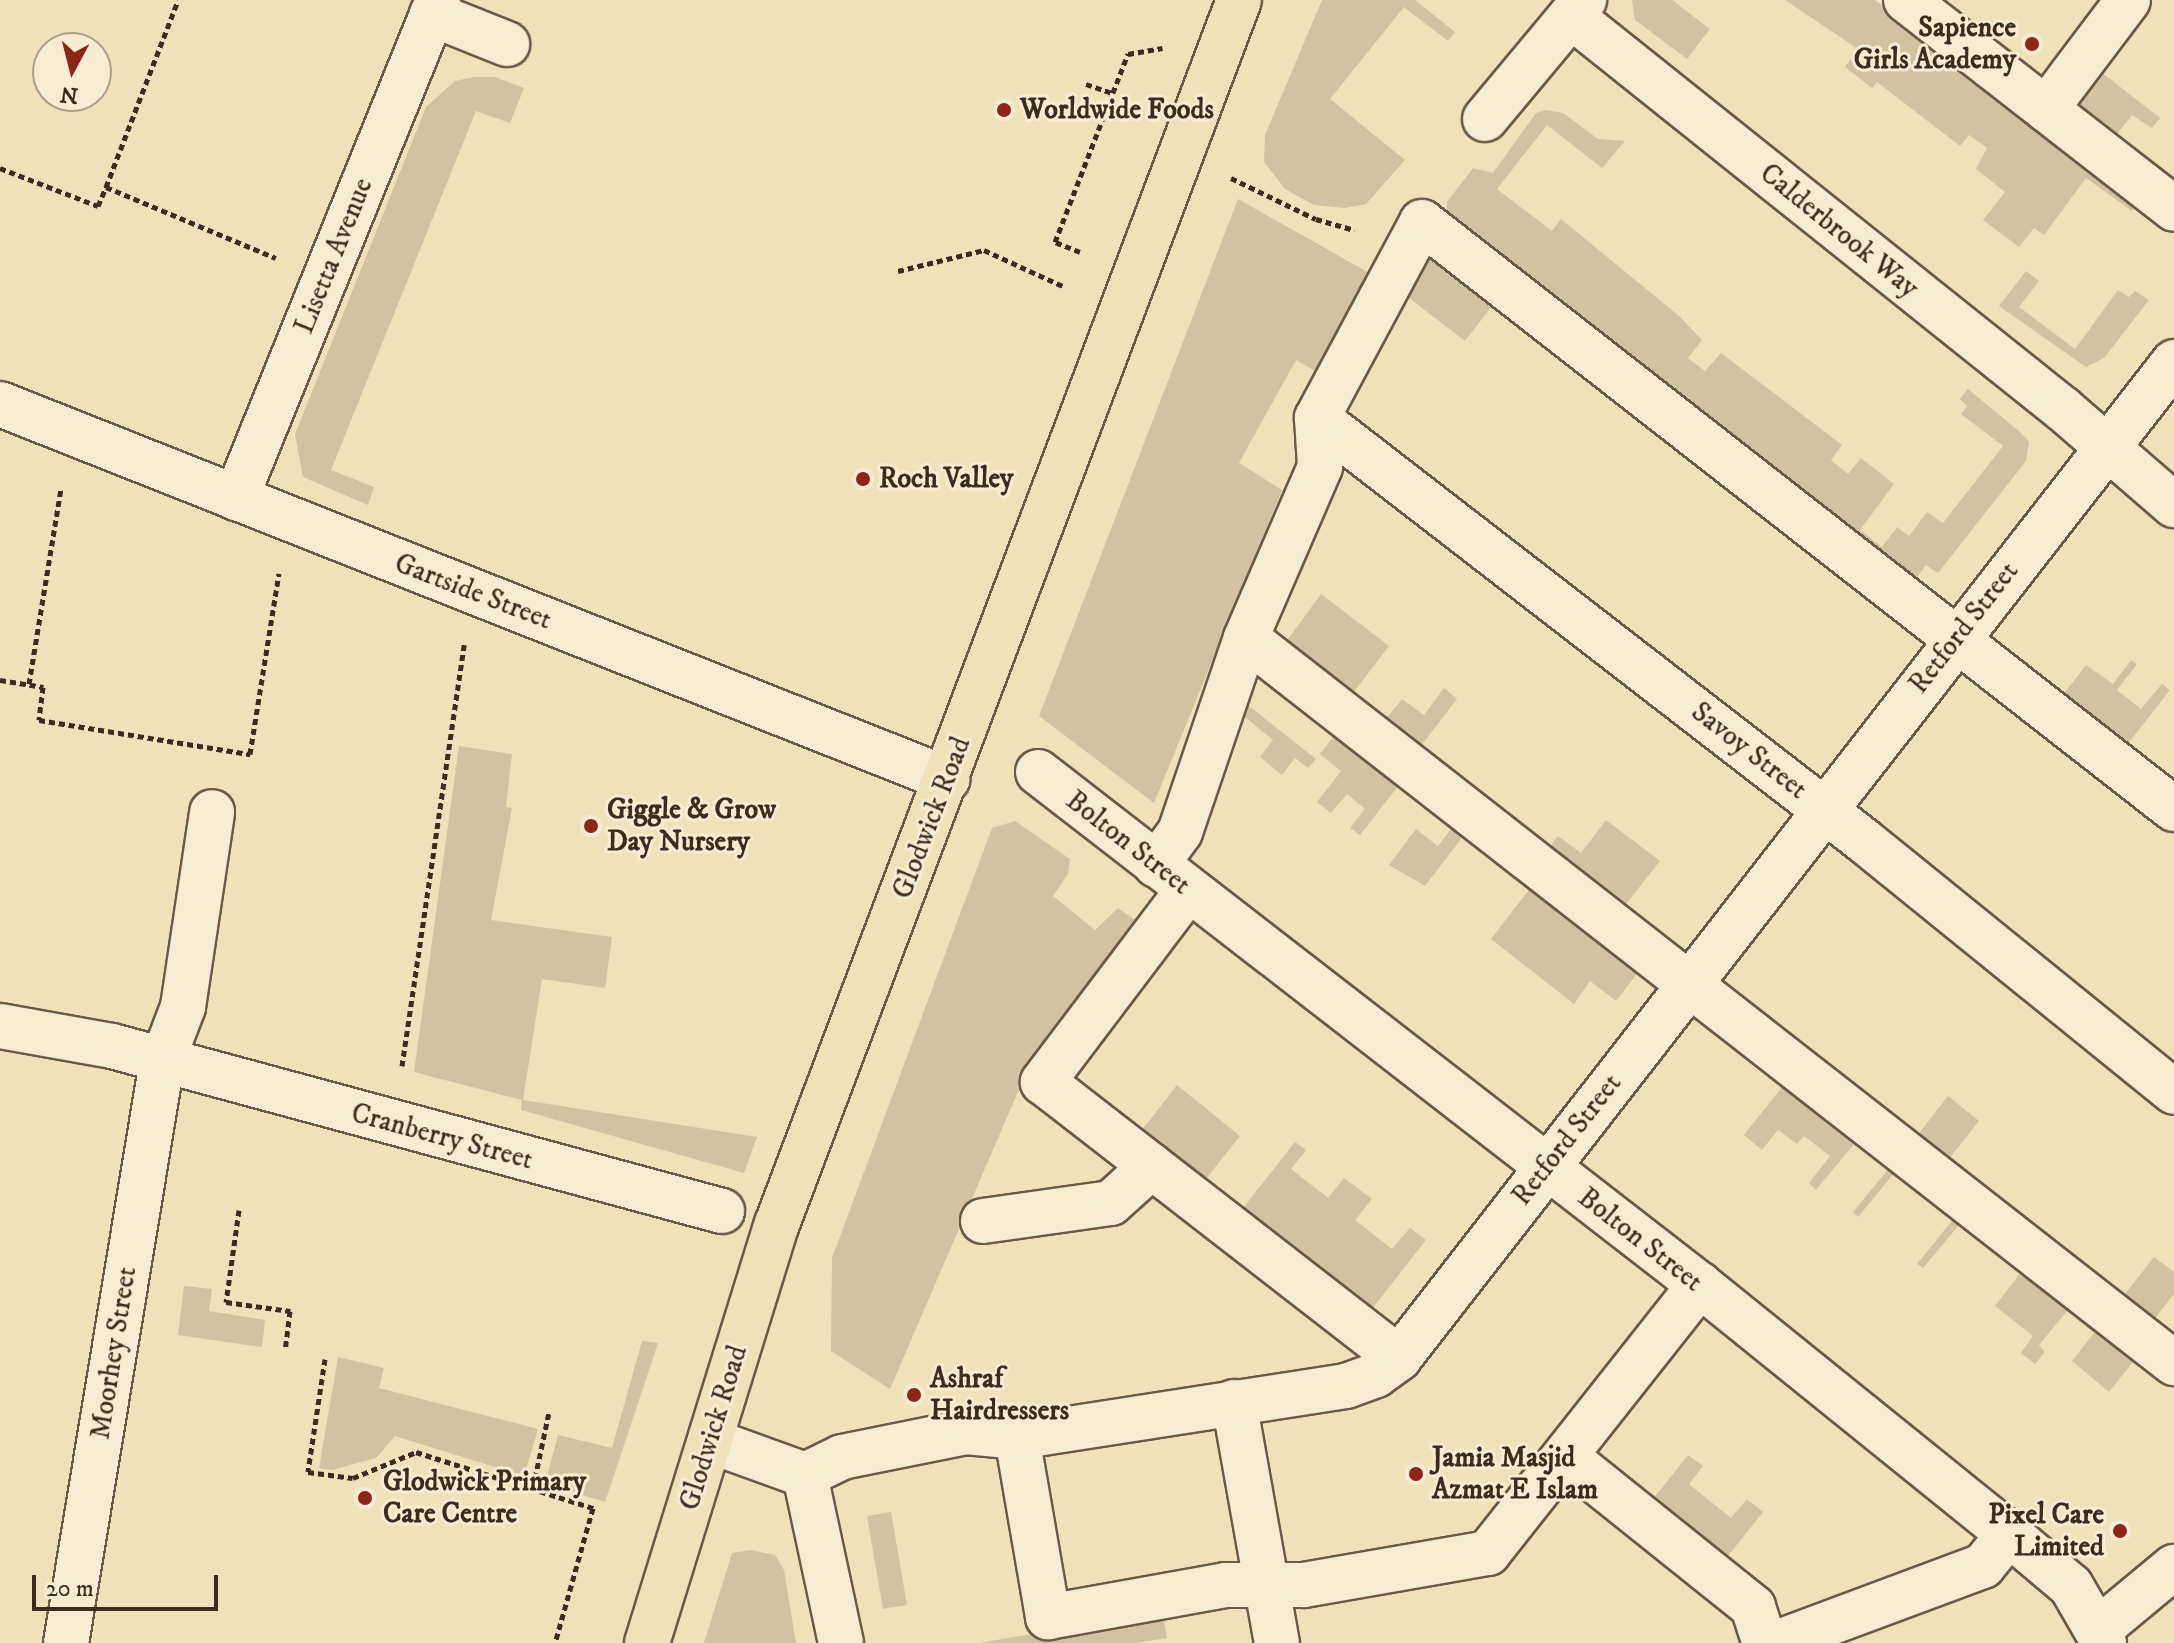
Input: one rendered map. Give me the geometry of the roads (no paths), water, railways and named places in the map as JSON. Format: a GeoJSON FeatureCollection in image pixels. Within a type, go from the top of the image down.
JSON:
{"type":"FeatureCollection","features":[{"type":"Feature","properties":{"kind":"main road","name":"Glodwick Road"},"geometry":{"type":"LineString","coordinates":[[647,1643],[777,1224],[1239,0]]}},
{"type":"Feature","properties":{"kind":"street"},"geometry":{"type":"LineString","coordinates":[[1906,0],[2174,209]]}},
{"type":"Feature","properties":{"kind":"street"},"geometry":{"type":"LineString","coordinates":[[2046,109],[2128,0]]}},
{"type":"Feature","properties":{"kind":"street","name":"Lisetta Avenue"},"geometry":{"type":"LineString","coordinates":[[236,498],[435,7],[507,44]]}},
{"type":"Feature","properties":{"kind":"street","name":"Calderbrook Way"},"geometry":{"type":"LineString","coordinates":[[1485,119],[1578,8],[2174,505]]}},
{"type":"Feature","properties":{"kind":"street"},"geometry":{"type":"LineString","coordinates":[[1399,1358],[1043,1082],[1172,878],[1180,832],[1246,638],[1320,467],[1317,418],[1422,222],[2174,809]]}},
{"type":"Feature","properties":{"kind":"street","name":"Retford Street"},"geometry":{"type":"LineString","coordinates":[[805,1475],[842,1457],[954,1434],[1017,1437],[1346,1386],[1376,1375],[1399,1358],[1956,636],[2174,362]]}},
{"type":"Feature","properties":{"kind":"street","name":"Gartside Street"},"geometry":{"type":"LineString","coordinates":[[0,404],[947,779]]}},
{"type":"Feature","properties":{"kind":"street","name":"Savoy Street"},"geometry":{"type":"LineString","coordinates":[[1317,418],[1824,810],[2174,1092]]}},
{"type":"Feature","properties":{"kind":"street"},"geometry":{"type":"LineString","coordinates":[[1246,638],[2174,1363]]}},
{"type":"Feature","properties":{"kind":"street","name":"Bolton Street"},"geometry":{"type":"LineString","coordinates":[[1038,772],[1700,1285],[2009,1534],[2071,1586],[2101,1636]]}},
{"type":"Feature","properties":{"kind":"street"},"geometry":{"type":"LineString","coordinates":[[162,1062],[181,1019],[212,812]]}},
{"type":"Feature","properties":{"kind":"street","name":"Cranberry Street"},"geometry":{"type":"LineString","coordinates":[[0,1026],[112,1046],[722,1211]]}},
{"type":"Feature","properties":{"kind":"street","name":"Moorhey Street"},"geometry":{"type":"LineString","coordinates":[[66,1643],[162,1062]]}},
{"type":"Feature","properties":{"kind":"street"},"geometry":{"type":"LineString","coordinates":[[983,1221],[1111,1203],[1152,1166]]}},
{"type":"Feature","properties":{"kind":"street"},"geometry":{"type":"LineString","coordinates":[[1017,1437],[1048,1617],[1225,1585],[1266,1587],[1488,1553],[1700,1285]]}},
{"type":"Feature","properties":{"kind":"street"},"geometry":{"type":"LineString","coordinates":[[1234,1402],[1277,1643]]}},
{"type":"Feature","properties":{"kind":"street"},"geometry":{"type":"LineString","coordinates":[[711,1441],[805,1475],[841,1643]]}},
{"type":"Feature","properties":{"kind":"street"},"geometry":{"type":"LineString","coordinates":[[1566,1457],[1753,1607],[1765,1643]]}},
{"type":"Feature","properties":{"kind":"street"},"geometry":{"type":"LineString","coordinates":[[1776,1643],[1983,1566],[2009,1534]]}},
{"type":"Feature","properties":{"kind":"street"},"geometry":{"type":"LineString","coordinates":[[2101,1636],[2174,1567]]}},
{"type":"Feature","properties":{"kind":"place","name":"Sapience Girls Academy"},"geometry":{"type":"Point","coordinates":[2032,44]}},
{"type":"Feature","properties":{"kind":"place","name":"Worldwide Foods"},"geometry":{"type":"Point","coordinates":[1004,110]}},
{"type":"Feature","properties":{"kind":"place","name":"Roch Valley"},"geometry":{"type":"Point","coordinates":[863,479]}},
{"type":"Feature","properties":{"kind":"place","name":"Giggle & Grow Day Nursery"},"geometry":{"type":"Point","coordinates":[591,826]}},
{"type":"Feature","properties":{"kind":"place","name":"Ashraf Hairdressers"},"geometry":{"type":"Point","coordinates":[914,1395]}},
{"type":"Feature","properties":{"kind":"place","name":"Jamia Masjid Azmat E Islam"},"geometry":{"type":"Point","coordinates":[1416,1474]}},
{"type":"Feature","properties":{"kind":"place","name":"Glodwick Primary Care Centre"},"geometry":{"type":"Point","coordinates":[365,1498]}},
{"type":"Feature","properties":{"kind":"place","name":"Pixel Care Limited"},"geometry":{"type":"Point","coordinates":[2120,1531]}}]}
